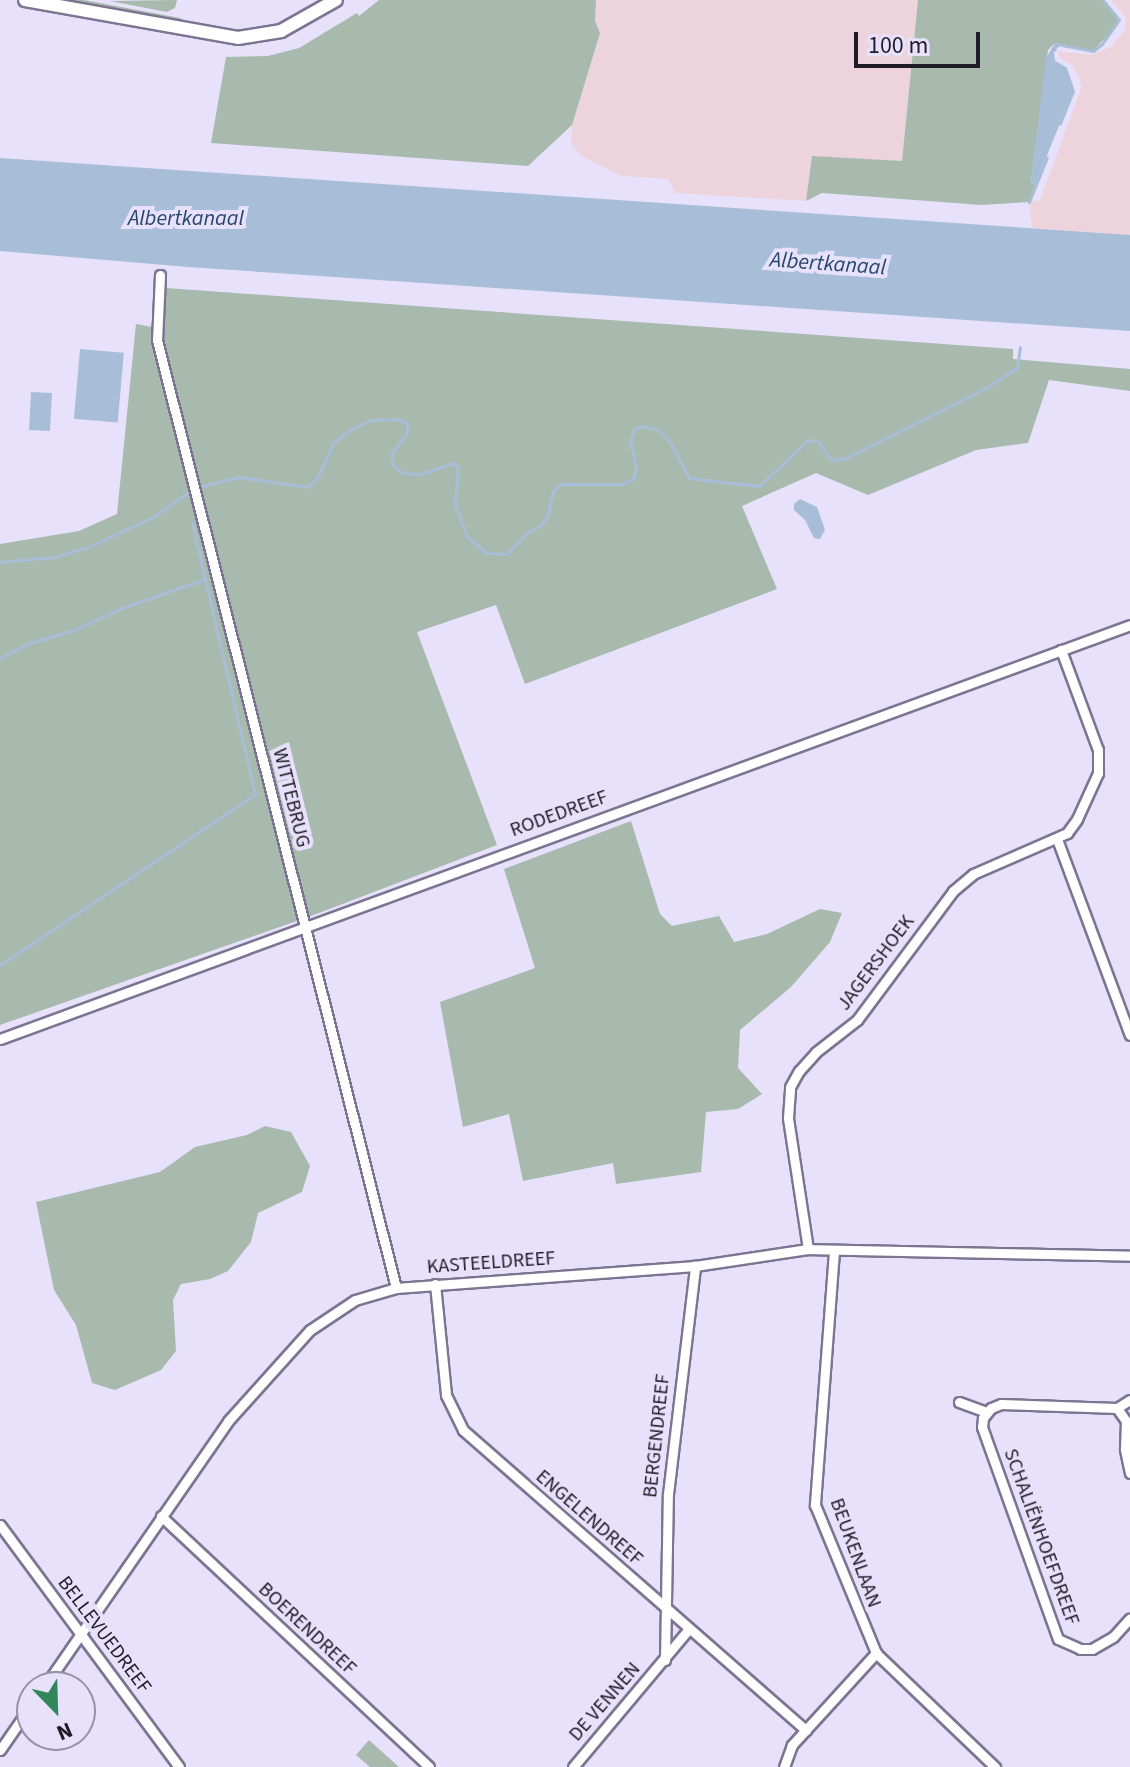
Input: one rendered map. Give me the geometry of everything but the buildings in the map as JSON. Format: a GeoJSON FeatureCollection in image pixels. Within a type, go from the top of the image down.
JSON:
{"type":"FeatureCollection","features":[{"type":"Feature","properties":{"kind":"street"},"geometry":{"type":"LineString","coordinates":[[25,0],[220,37],[272,34],[336,0]]}},
{"type":"Feature","properties":{"kind":"street","name":"WITTEBRUG"},"geometry":{"type":"LineString","coordinates":[[160,275],[157,340],[396,1288]]}},
{"type":"Feature","properties":{"kind":"street","name":"RODEDREEF"},"geometry":{"type":"LineString","coordinates":[[0,1039],[1130,625]]}},
{"type":"Feature","properties":{"kind":"street","name":"JAGERSHOEK"},"geometry":{"type":"LineString","coordinates":[[808,1249],[788,1118],[790,1087],[799,1071],[816,1052],[857,1020],[953,891],[982,869],[1057,839],[1077,819],[1098,773],[1099,760],[1061,650]]}},
{"type":"Feature","properties":{"kind":"street"},"geometry":{"type":"LineString","coordinates":[[1057,839],[1130,1035]]}},
{"type":"Feature","properties":{"kind":"street","name":"KASTEELDREEF"},"geometry":{"type":"LineString","coordinates":[[55,1671],[228,1421],[310,1330],[355,1300],[396,1288],[695,1266],[808,1249],[1130,1256]]}},
{"type":"Feature","properties":{"kind":"street","name":"BEUKENLAAN"},"geometry":{"type":"LineString","coordinates":[[834,1251],[815,1505],[876,1653],[995,1767]]}},
{"type":"Feature","properties":{"kind":"street","name":"BERGENDREEF"},"geometry":{"type":"LineString","coordinates":[[667,1610],[668,1494],[695,1266]]}},
{"type":"Feature","properties":{"kind":"street","name":"ENGELENDREEF"},"geometry":{"type":"LineString","coordinates":[[435,1284],[446,1395],[463,1430],[806,1730]]}},
{"type":"Feature","properties":{"kind":"street"},"geometry":{"type":"LineString","coordinates":[[959,1402],[987,1412],[1001,1404],[1117,1408],[1130,1400]]}},
{"type":"Feature","properties":{"kind":"street"},"geometry":{"type":"LineString","coordinates":[[1117,1408],[1128,1421],[1125,1449],[1130,1473]]}},
{"type":"Feature","properties":{"kind":"street","name":"SCHALIËNHOEFDREEF"},"geometry":{"type":"LineString","coordinates":[[987,1412],[982,1427],[1058,1639],[1080,1649],[1092,1649],[1113,1637],[1130,1618]]}},
{"type":"Feature","properties":{"kind":"street","name":"BOERENDREEF"},"geometry":{"type":"LineString","coordinates":[[161,1516],[429,1767]]}},
{"type":"Feature","properties":{"kind":"street","name":"BELLEVUEDREEF"},"geometry":{"type":"LineString","coordinates":[[0,1525],[179,1767]]}},
{"type":"Feature","properties":{"kind":"street","name":"DE VENNEN"},"geometry":{"type":"LineString","coordinates":[[665,1660],[667,1610]]}},
{"type":"Feature","properties":{"kind":"street","name":"DE VENNEN"},"geometry":{"type":"LineString","coordinates":[[573,1767],[689,1629]]}},
{"type":"Feature","properties":{"kind":"street"},"geometry":{"type":"LineString","coordinates":[[784,1767],[792,1745],[876,1653]]}},
{"type":"Feature","properties":{"kind":"street"},"geometry":{"type":"LineString","coordinates":[[0,1750],[16,1727]]}},
{"type":"Feature","properties":{"kind":"shaded area"},"geometry":{"type":"Polygon","coordinates":[[[596,0],[918,0],[902,162],[812,156],[806,201],[675,193],[668,179],[621,176],[583,157],[571,144],[572,125],[600,33],[595,21],[596,0]]]}},
{"type":"Feature","properties":{"kind":"shaded area"},"geometry":{"type":"Polygon","coordinates":[[[1111,0],[1130,0],[1130,235],[1032,228],[1029,202],[1040,200],[1082,86],[1074,67],[1060,58],[1057,51],[1092,55],[1112,46],[1125,30],[1126,23],[1125,17],[1111,0]]]}},
{"type":"Feature","properties":{"kind":"green space"},"geometry":{"type":"Polygon","coordinates":[[[58,0],[84,0],[180,18],[190,25],[58,0]]]}},
{"type":"Feature","properties":{"kind":"green space"},"geometry":{"type":"Polygon","coordinates":[[[177,0],[175,8],[167,12],[110,1],[177,0]]]}},
{"type":"Feature","properties":{"kind":"green space"},"geometry":{"type":"Polygon","coordinates":[[[379,0],[596,0],[595,21],[600,33],[572,125],[528,166],[211,143],[226,57],[268,56],[299,48],[357,13],[359,16],[379,0]]]}},
{"type":"Feature","properties":{"kind":"green space"},"geometry":{"type":"Polygon","coordinates":[[[918,0],[1103,0],[1117,15],[1118,25],[1093,51],[1055,43],[1048,50],[1031,182],[1035,185],[1029,202],[981,205],[822,193],[806,201],[812,156],[902,161],[918,0]]]}},
{"type":"Feature","properties":{"kind":"green space"},"geometry":{"type":"Polygon","coordinates":[[[166,288],[1013,349],[1013,359],[1130,369],[1130,391],[1049,380],[1028,443],[976,450],[868,495],[816,473],[742,506],[777,589],[525,684],[496,605],[417,632],[497,845],[311,916],[0,1025],[0,544],[79,531],[117,514],[136,324],[152,327],[187,482],[197,479],[162,340],[166,288]]]}},
{"type":"Feature","properties":{"kind":"green space"},"geometry":{"type":"Polygon","coordinates":[[[631,821],[660,914],[672,926],[719,916],[734,942],[767,934],[820,909],[842,913],[830,942],[791,987],[740,1030],[738,1068],[762,1094],[738,1109],[706,1112],[701,1172],[616,1184],[613,1163],[523,1181],[509,1114],[463,1127],[440,1002],[535,968],[504,869],[631,821]]]}},
{"type":"Feature","properties":{"kind":"green space"},"geometry":{"type":"Polygon","coordinates":[[[265,1126],[291,1132],[310,1166],[302,1192],[258,1213],[251,1242],[228,1271],[210,1279],[181,1284],[173,1300],[176,1351],[161,1370],[115,1390],[92,1383],[76,1325],[54,1290],[36,1202],[160,1172],[195,1147],[247,1135],[265,1126]]]}},
{"type":"Feature","properties":{"kind":"green space"},"geometry":{"type":"Polygon","coordinates":[[[369,1740],[399,1767],[370,1767],[356,1755],[369,1740]]]}},
{"type":"Feature","properties":{"kind":"water"},"geometry":{"type":"Polygon","coordinates":[[[1055,43],[1064,44],[1052,51],[1053,61],[1065,68],[1073,91],[1035,185],[1031,182],[1046,58],[1055,43]]]}},
{"type":"Feature","properties":{"kind":"water","name":"Albertkanaal"},"geometry":{"type":"Polygon","coordinates":[[[0,158],[1130,235],[1130,331],[188,267],[0,251],[0,158]]]}},
{"type":"Feature","properties":{"kind":"water"},"geometry":{"type":"Polygon","coordinates":[[[80,349],[124,353],[118,423],[74,419],[80,349]]]}},
{"type":"Feature","properties":{"kind":"water"},"geometry":{"type":"Polygon","coordinates":[[[31,392],[52,393],[50,431],[29,430],[31,392]]]}},
{"type":"Feature","properties":{"kind":"water"},"geometry":{"type":"Polygon","coordinates":[[[800,499],[817,507],[825,530],[820,539],[814,538],[805,520],[794,510],[794,504],[800,499]]]}},
{"type":"Feature","properties":{"kind":"waterway"},"geometry":{"type":"LineString","coordinates":[[1062,45],[1093,51],[1102,44],[1119,20],[1103,0]]}},
{"type":"Feature","properties":{"kind":"waterway"},"geometry":{"type":"LineString","coordinates":[[1055,49],[1052,51],[1053,61],[1065,68],[1073,91],[1060,124]]}},
{"type":"Feature","properties":{"kind":"waterway"},"geometry":{"type":"LineString","coordinates":[[1029,202],[1047,157]]}},
{"type":"Feature","properties":{"kind":"waterway"},"geometry":{"type":"LineString","coordinates":[[199,487],[239,477],[308,487],[317,478],[333,443],[351,429],[370,420],[398,419],[407,424],[407,433],[391,454],[392,464],[402,473],[422,474],[453,463],[458,468],[455,504],[467,537],[487,553],[507,554],[525,534],[540,526],[548,515],[553,491],[561,484],[622,484],[633,479],[636,468],[630,440],[634,429],[643,426],[658,430],[670,442],[689,478],[759,486],[808,440],[819,442],[831,460],[846,458],[986,388],[1017,368],[1020,347]]}},
{"type":"Feature","properties":{"kind":"waterway"},"geometry":{"type":"LineString","coordinates":[[0,562],[55,557],[90,546],[153,517],[191,490]]}},
{"type":"Feature","properties":{"kind":"waterway"},"geometry":{"type":"LineString","coordinates":[[0,965],[255,794],[192,523]]}},
{"type":"Feature","properties":{"kind":"waterway"},"geometry":{"type":"LineString","coordinates":[[0,658],[30,643],[74,630],[122,608],[205,579]]}}]}
